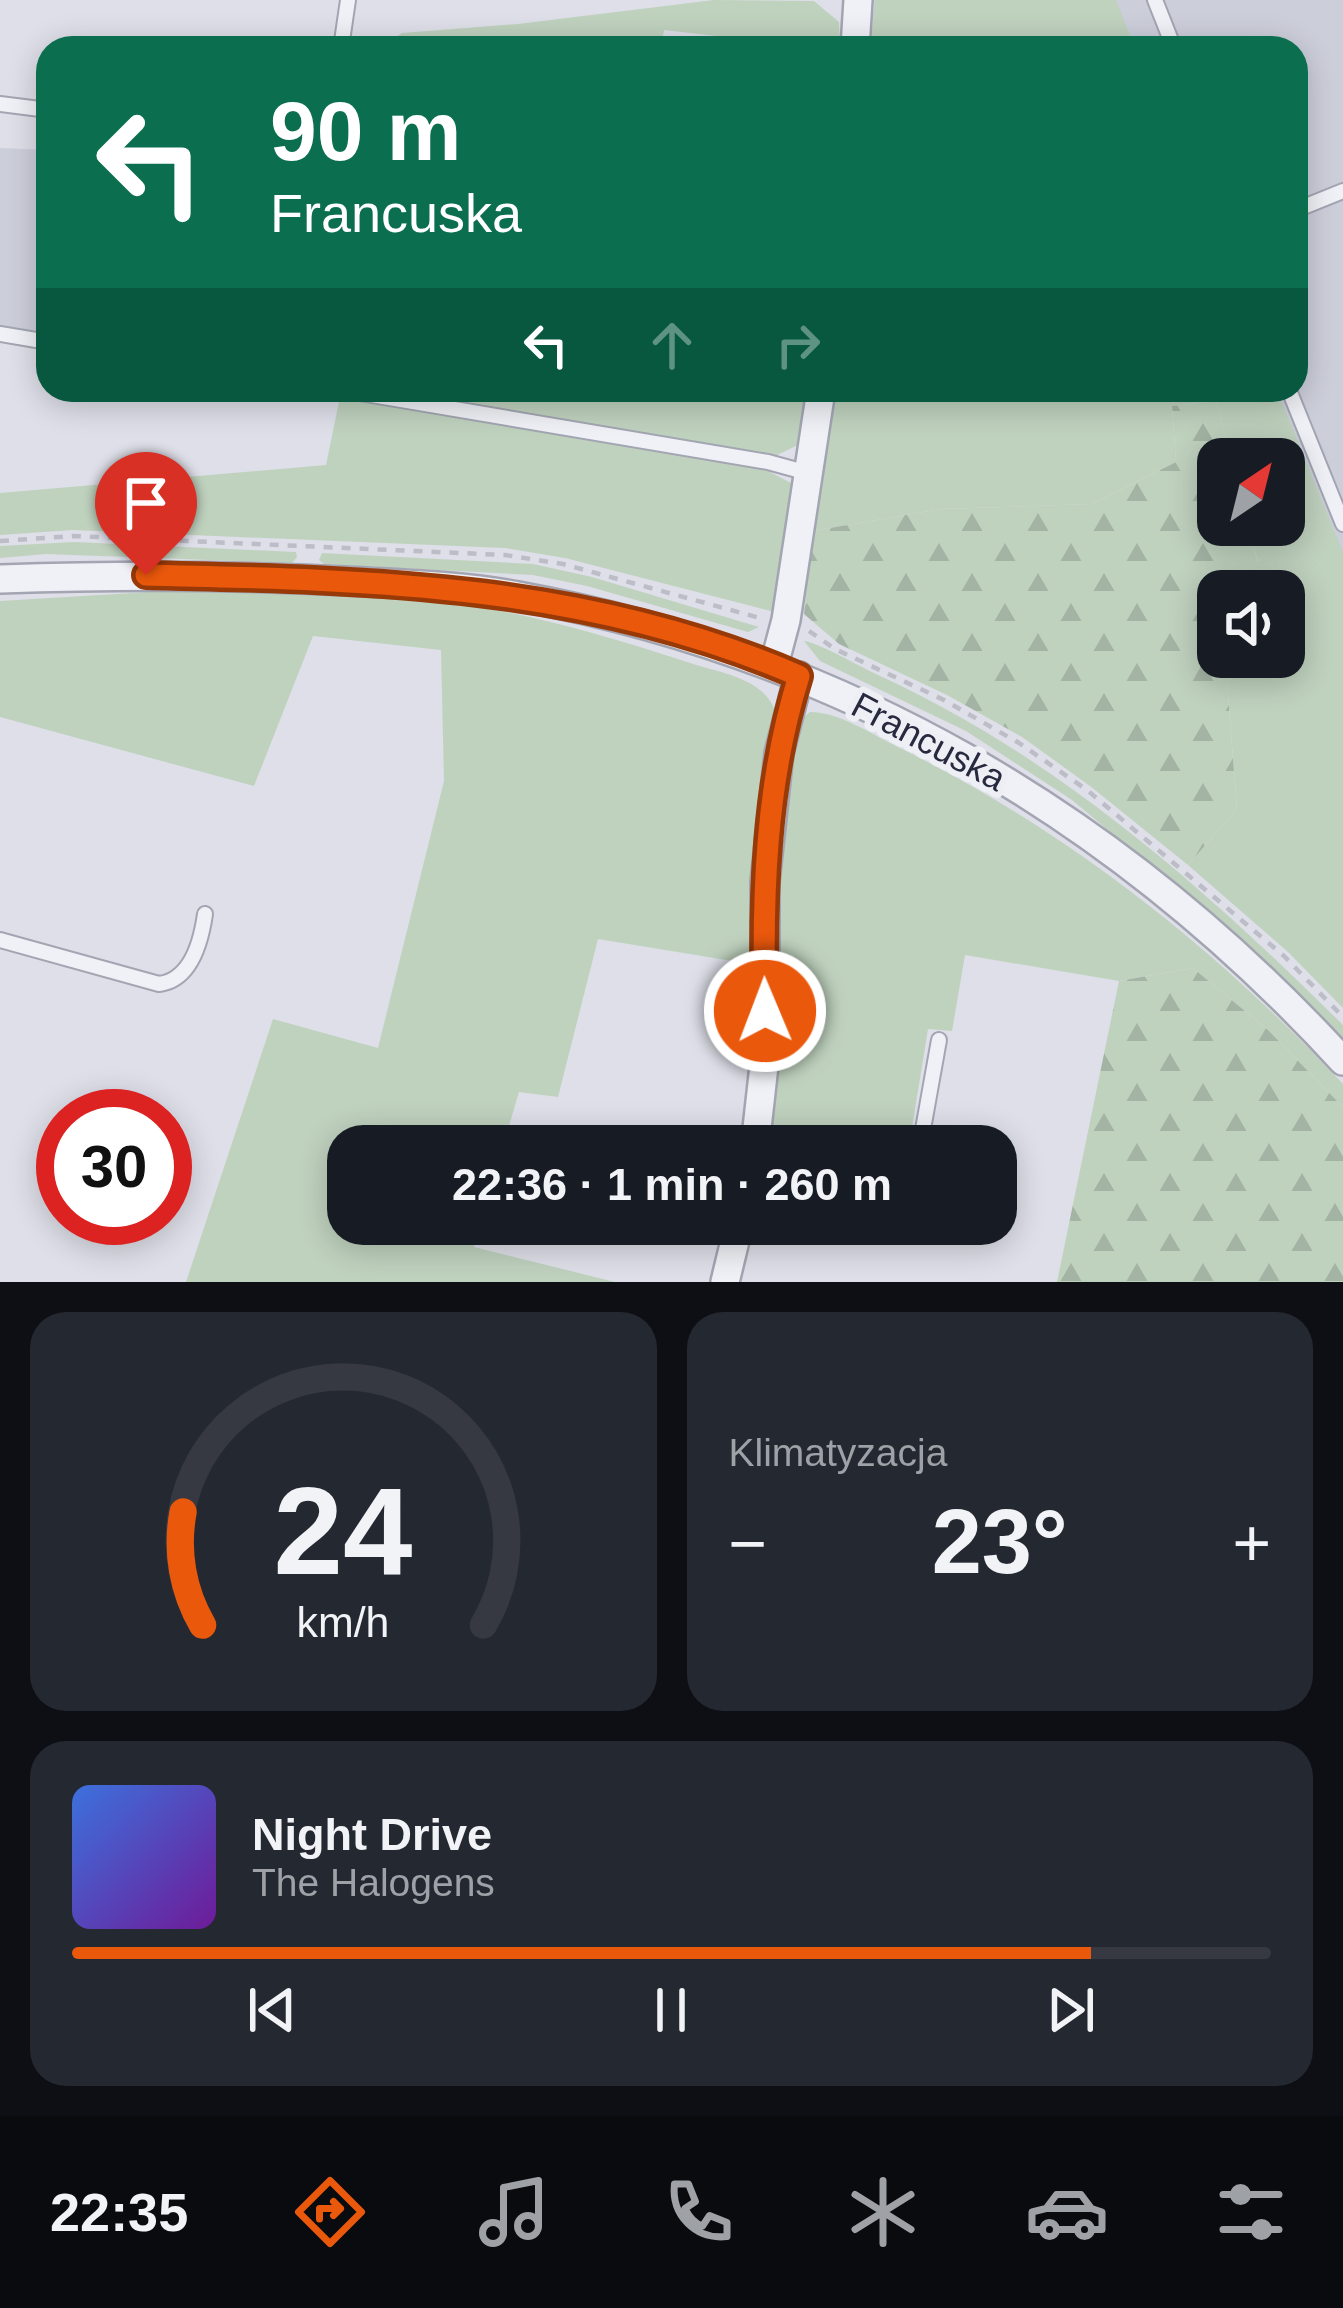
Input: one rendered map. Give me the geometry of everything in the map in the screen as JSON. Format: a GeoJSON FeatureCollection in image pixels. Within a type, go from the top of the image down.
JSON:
{"type":"FeatureCollection","features":[{"type":"Feature","properties":{"kind":"street"},"geometry":{"type":"LineString","coordinates":[[855,36],[858,0]]}},
{"type":"Feature","properties":{"kind":"street"},"geometry":{"type":"LineString","coordinates":[[758,1125],[766,1057],[765,882],[786,670],[786,620],[819,402]]}},
{"type":"Feature","properties":{"kind":"street","name":"Francuska"},"geometry":{"type":"LineString","coordinates":[[0,579],[146,575],[421,584],[515,595],[614,617],[786,670],[929,734],[1075,826],[1196,921],[1343,1061]]}},
{"type":"Feature","properties":{"kind":"street"},"geometry":{"type":"LineString","coordinates":[[725,1282],[734,1245]]}},
{"type":"Feature","properties":{"kind":"lane"},"geometry":{"type":"LineString","coordinates":[[342,36],[347,0]]}},
{"type":"Feature","properties":{"kind":"lane"},"geometry":{"type":"LineString","coordinates":[[1155,0],[1169,36]]}},
{"type":"Feature","properties":{"kind":"lane"},"geometry":{"type":"LineString","coordinates":[[0,104],[36,108]]}},
{"type":"Feature","properties":{"kind":"lane"},"geometry":{"type":"LineString","coordinates":[[1308,204],[1343,191]]}},
{"type":"Feature","properties":{"kind":"lane"},"geometry":{"type":"LineString","coordinates":[[0,334],[36,340]]}},
{"type":"Feature","properties":{"kind":"lane"},"geometry":{"type":"LineString","coordinates":[[413,402],[768,462],[808,473]]}},
{"type":"Feature","properties":{"kind":"lane"},"geometry":{"type":"LineString","coordinates":[[1294,402],[1343,524]]}},
{"type":"Feature","properties":{"kind":"lane"},"geometry":{"type":"LineString","coordinates":[[0,940],[159,984],[172,982],[187,968],[201,939],[205,914]]}},
{"type":"Feature","properties":{"kind":"lane"},"geometry":{"type":"LineString","coordinates":[[924,1125],[939,1040]]}},
{"type":"Feature","properties":{"kind":"shaded area"},"geometry":{"type":"Polygon","coordinates":[[[874,0],[1343,0],[1343,773],[1305,656],[1305,570],[1273,570],[1259,546],[1305,546],[1305,438],[1226,438],[1216,402],[1308,402],[1308,36],[872,36],[874,0]]]}},
{"type":"Feature","properties":{"kind":"shaded area"},"geometry":{"type":"Polygon","coordinates":[[[0,148],[36,150],[36,333],[0,327],[0,148]]]}},
{"type":"Feature","properties":{"kind":"green space"},"geometry":{"type":"Polygon","coordinates":[[[714,0],[814,1],[839,22],[840,36],[716,36],[664,30],[663,36],[397,36],[714,0]]]}},
{"type":"Feature","properties":{"kind":"green space"},"geometry":{"type":"Polygon","coordinates":[[[875,0],[1116,0],[1130,36],[872,36],[875,0]]]}},
{"type":"Feature","properties":{"kind":"green space"},"geometry":{"type":"Polygon","coordinates":[[[339,402],[369,402],[764,469],[793,484],[777,609],[505,548],[73,530],[0,535],[0,493],[326,465],[339,402]]]}},
{"type":"Feature","properties":{"kind":"green space"},"geometry":{"type":"Polygon","coordinates":[[[454,402],[805,402],[798,445],[775,456],[454,402]]]}},
{"type":"Feature","properties":{"kind":"green space"},"geometry":{"type":"Polygon","coordinates":[[[834,402],[1207,402],[1172,406],[1176,462],[1092,504],[941,509],[812,531],[834,402]]]}},
{"type":"Feature","properties":{"kind":"green space"},"geometry":{"type":"Polygon","coordinates":[[[1216,402],[1282,402],[1297,438],[1226,438],[1216,402]]]}},
{"type":"Feature","properties":{"kind":"green space"},"geometry":{"type":"Polygon","coordinates":[[[1216,402],[1226,438],[1197,438],[1197,546],[1254,546],[1258,563],[1249,570],[1197,570],[1197,678],[1227,678],[1237,809],[1188,865],[1022,737],[839,644],[804,614],[812,531],[941,509],[1092,504],[1176,462],[1172,406],[1216,402]]]}},
{"type":"Feature","properties":{"kind":"green space"},"geometry":{"type":"Polygon","coordinates":[[[1305,459],[1343,552],[1343,1008],[1288,952],[1188,865],[1237,809],[1227,678],[1305,678],[1305,570],[1248,570],[1258,562],[1254,546],[1305,546],[1305,459]]]}},
{"type":"Feature","properties":{"kind":"green space"},"geometry":{"type":"Polygon","coordinates":[[[74,542],[296,552],[297,557],[292,563],[46,554],[0,558],[0,546],[74,542]]]}},
{"type":"Feature","properties":{"kind":"green space"},"geometry":{"type":"Polygon","coordinates":[[[322,553],[533,564],[759,627],[748,632],[533,575],[324,564],[319,560],[322,553]]]}},
{"type":"Feature","properties":{"kind":"green space"},"geometry":{"type":"Polygon","coordinates":[[[216,588],[410,598],[525,616],[605,637],[724,673],[760,690],[775,711],[757,965],[598,939],[558,1097],[519,1092],[509,1125],[327,1125],[327,1245],[475,1245],[615,1282],[186,1282],[273,1019],[378,1048],[444,781],[441,650],[313,636],[254,786],[0,717],[0,601],[216,588]]]}},
{"type":"Feature","properties":{"kind":"green space"},"geometry":{"type":"Polygon","coordinates":[[[804,641],[944,708],[1067,785],[1237,924],[1343,1025],[1343,1040],[1218,922],[1072,800],[966,731],[820,661],[804,641]]]}},
{"type":"Feature","properties":{"kind":"green space"},"geometry":{"type":"Polygon","coordinates":[[[810,712],[853,724],[957,778],[1077,852],[1189,938],[1294,1033],[1343,1084],[1343,1107],[1268,1030],[1193,968],[1119,981],[965,955],[952,1031],[928,1029],[912,1125],[770,1125],[771,884],[796,723],[810,712]]]}},
{"type":"Feature","properties":{"kind":"green space"},"geometry":{"type":"Polygon","coordinates":[[[1193,968],[1268,1030],[1343,1107],[1343,1282],[1057,1282],[1119,981],[1193,968]]]}},
{"type":"Feature","properties":{"kind":"route"},"geometry":{"type":"LineString","coordinates":[[146,575],[421,584],[515,595],[702,641],[799,676],[779,753],[765,882],[765,1011]]}}]}
